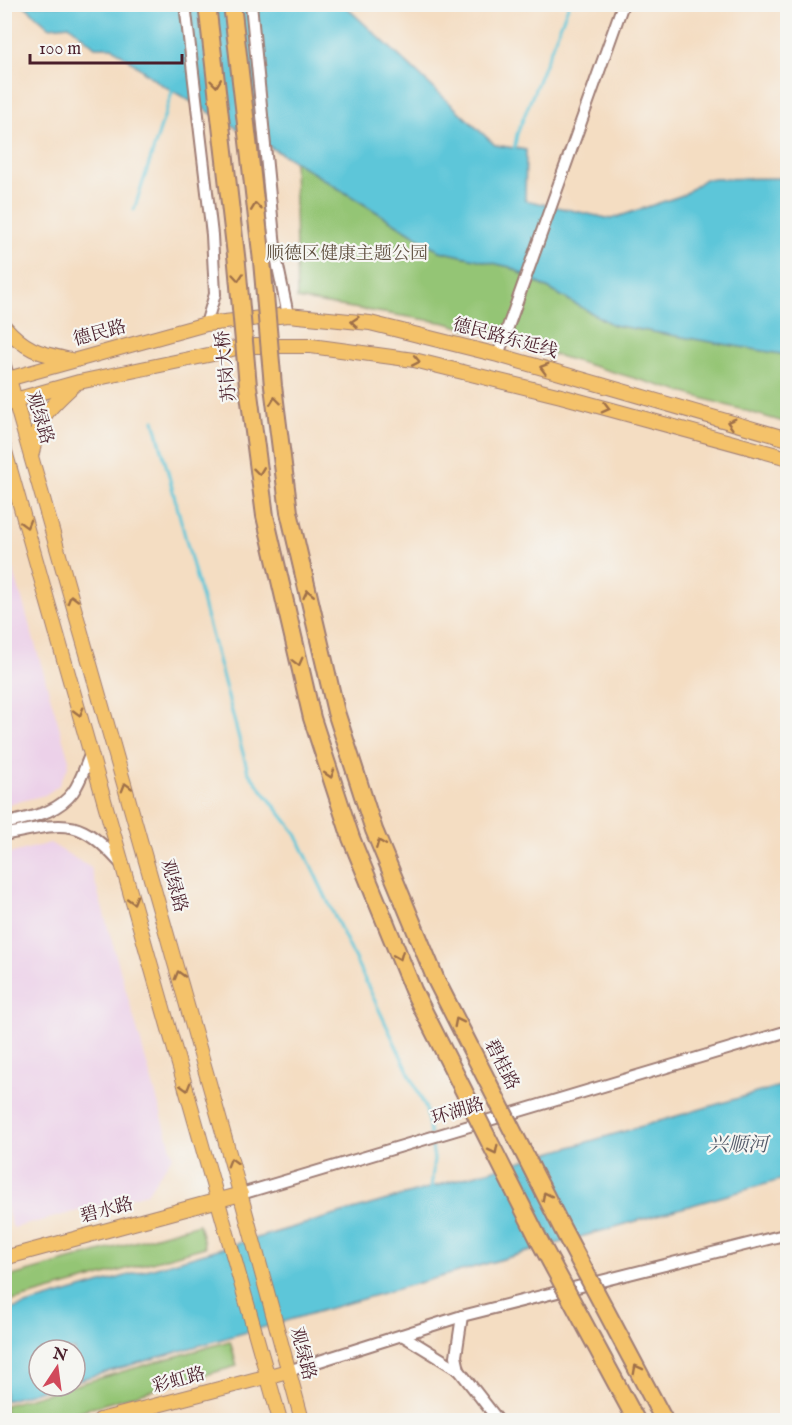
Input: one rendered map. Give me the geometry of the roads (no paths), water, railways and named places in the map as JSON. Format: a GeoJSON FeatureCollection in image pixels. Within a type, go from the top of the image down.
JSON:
{"type":"FeatureCollection","features":[{"type":"Feature","properties":{"kind":"highway","name":"苏岗大桥"},"geometry":{"type":"LineString","coordinates":[[207,4],[237,264],[248,386],[265,516],[312,718],[351,838],[413,990],[529,1218]]}},
{"type":"Feature","properties":{"kind":"highway","name":"碧桂路"},"geometry":{"type":"LineString","coordinates":[[232,4],[262,261],[273,386],[290,512],[336,712],[375,830],[436,980],[562,1228],[664,1420]]}},
{"type":"Feature","properties":{"kind":"highway"},"geometry":{"type":"LineString","coordinates":[[529,1218],[623,1420]]}},
{"type":"Feature","properties":{"kind":"highway"},"geometry":{"type":"LineString","coordinates":[[529,1218],[636,1420]]}},
{"type":"Feature","properties":{"kind":"main road","name":"德民路东延线"},"geometry":{"type":"LineString","coordinates":[[206,324],[288,315],[370,323],[498,355],[788,439]]}},
{"type":"Feature","properties":{"kind":"main road","name":"德民路"},"geometry":{"type":"LineString","coordinates":[[7,379],[206,324]]}},
{"type":"Feature","properties":{"kind":"main road"},"geometry":{"type":"LineString","coordinates":[[4,326],[17,340],[38,353],[73,360]]}},
{"type":"Feature","properties":{"kind":"main road"},"geometry":{"type":"LineString","coordinates":[[10,401],[79,382],[243,346],[311,346],[414,360],[561,396],[788,458]]}},
{"type":"Feature","properties":{"kind":"main road","name":"观绿路"},"geometry":{"type":"LineString","coordinates":[[7,379],[10,401],[31,455],[241,1194],[302,1420]]}},
{"type":"Feature","properties":{"kind":"main road"},"geometry":{"type":"LineString","coordinates":[[31,455],[36,430],[46,410],[79,382]]}},
{"type":"Feature","properties":{"kind":"main road"},"geometry":{"type":"LineString","coordinates":[[6,456],[280,1420]]}},
{"type":"Feature","properties":{"kind":"main road","name":"碧水路"},"geometry":{"type":"LineString","coordinates":[[4,1258],[241,1194]]}},
{"type":"Feature","properties":{"kind":"main road","name":"彩虹路"},"geometry":{"type":"LineString","coordinates":[[100,1420],[288,1371]]}},
{"type":"Feature","properties":{"kind":"street"},"geometry":{"type":"LineString","coordinates":[[185,4],[212,235],[215,294],[206,324]]}},
{"type":"Feature","properties":{"kind":"street"},"geometry":{"type":"LineString","coordinates":[[251,4],[276,257],[288,315]]}},
{"type":"Feature","properties":{"kind":"street"},"geometry":{"type":"LineString","coordinates":[[498,355],[623,4]]}},
{"type":"Feature","properties":{"kind":"street","name":"观绿路"},"geometry":{"type":"LineString","coordinates":[[4,362],[7,379]]}},
{"type":"Feature","properties":{"kind":"street"},"geometry":{"type":"LineString","coordinates":[[4,824],[53,810],[65,801],[74,791],[91,753]]}},
{"type":"Feature","properties":{"kind":"street"},"geometry":{"type":"LineString","coordinates":[[4,835],[60,825],[73,826],[99,840],[123,866]]}},
{"type":"Feature","properties":{"kind":"street","name":"环湖路"},"geometry":{"type":"LineString","coordinates":[[241,1194],[788,1031]]}},
{"type":"Feature","properties":{"kind":"street"},"geometry":{"type":"LineString","coordinates":[[288,1371],[462,1316],[788,1234]]}},
{"type":"Feature","properties":{"kind":"street"},"geometry":{"type":"LineString","coordinates":[[459,1370],[456,1356],[462,1316]]}},
{"type":"Feature","properties":{"kind":"street"},"geometry":{"type":"LineString","coordinates":[[402,1335],[459,1370],[498,1420]]}},
{"type":"Feature","properties":{"kind":"water"},"geometry":{"type":"Polygon","coordinates":[[[24,5],[344,5],[495,145],[526,150],[525,200],[611,219],[683,195],[705,179],[787,178],[787,355],[613,325],[510,267],[440,251],[294,161],[159,83],[112,47],[95,47],[69,25],[49,27],[24,5]]]}},
{"type":"Feature","properties":{"kind":"water","name":"兴顺河"},"geometry":{"type":"Polygon","coordinates":[[[787,1084],[787,1178],[87,1378],[87,1338],[27,1338],[27,1395],[5,1401],[5,1311],[787,1084]]]}},
{"type":"Feature","properties":{"kind":"waterway"},"geometry":{"type":"LineString","coordinates":[[514,150],[517,134],[569,4]]}},
{"type":"Feature","properties":{"kind":"waterway"},"geometry":{"type":"LineString","coordinates":[[134,210],[173,89]]}},
{"type":"Feature","properties":{"kind":"waterway"},"geometry":{"type":"LineString","coordinates":[[154,420],[248,772],[295,832],[426,1109],[430,1135]]}},
{"type":"Feature","properties":{"kind":"waterway"},"geometry":{"type":"LineString","coordinates":[[431,1141],[434,1159],[431,1191]]}},
{"type":"Feature","properties":{"kind":"park label","name":"顺德区健康主题公园"},"geometry":{"type":"Point","coordinates":[347,254]}}]}
